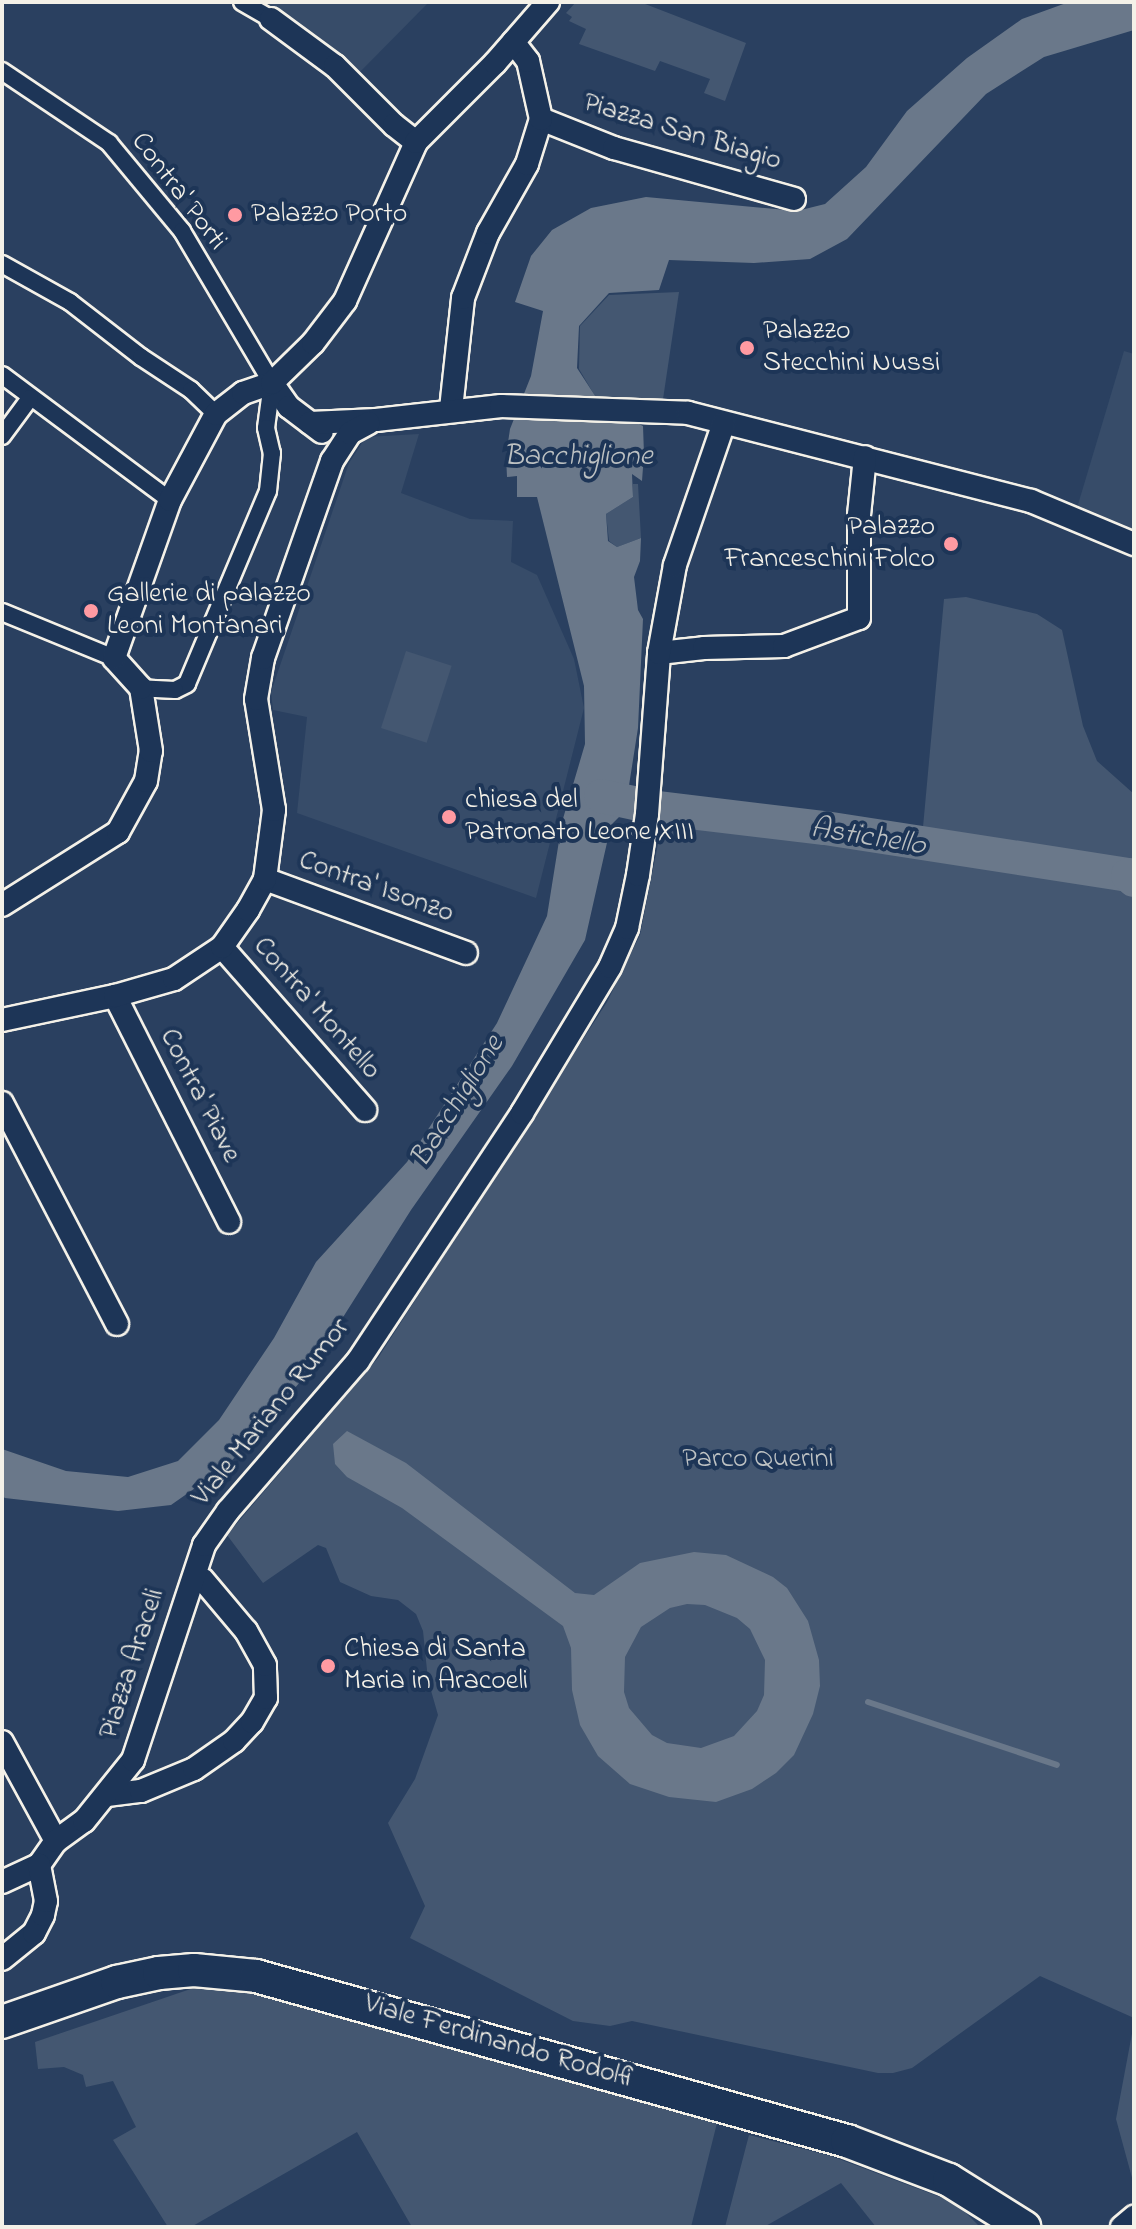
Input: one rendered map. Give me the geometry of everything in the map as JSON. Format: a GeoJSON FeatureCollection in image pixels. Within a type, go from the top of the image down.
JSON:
{"type":"FeatureCollection","features":[{"type":"Feature","properties":{"kind":"main road","name":"Viale Ferdinando Rodolfi"},"geometry":{"type":"LineString","coordinates":[[2,2022],[117,1982],[159,1973],[194,1970],[256,1976],[596,2071],[731,2105],[847,2141],[949,2180],[1015,2221]]}},
{"type":"Feature","properties":{"kind":"street"},"geometry":{"type":"LineString","coordinates":[[242,2],[271,19],[335,66],[394,125],[416,142]]}},
{"type":"Feature","properties":{"kind":"street"},"geometry":{"type":"LineString","coordinates":[[114,658],[170,500],[216,414],[243,393],[272,383],[313,343],[345,301],[416,142],[548,2]]}},
{"type":"Feature","properties":{"kind":"street","name":"Piazza San Biagio"},"geometry":{"type":"LineString","coordinates":[[513,42],[528,61],[541,119],[614,148],[794,199]]}},
{"type":"Feature","properties":{"kind":"street","name":"Contra' Porti"},"geometry":{"type":"LineString","coordinates":[[2,71],[109,143],[182,231],[272,383]]}},
{"type":"Feature","properties":{"kind":"street"},"geometry":{"type":"LineString","coordinates":[[451,409],[463,298],[488,233],[527,164],[541,119]]}},
{"type":"Feature","properties":{"kind":"street"},"geometry":{"type":"LineString","coordinates":[[2,264],[70,302],[141,357],[191,390],[216,414]]}},
{"type":"Feature","properties":{"kind":"street"},"geometry":{"type":"LineString","coordinates":[[2,375],[170,500]]}},
{"type":"Feature","properties":{"kind":"street"},"geometry":{"type":"LineString","coordinates":[[272,383],[289,407],[336,450]]}},
{"type":"Feature","properties":{"kind":"street"},"geometry":{"type":"LineString","coordinates":[[141,688],[175,690],[187,684],[268,491],[272,453],[266,428],[272,383]]}},
{"type":"Feature","properties":{"kind":"street"},"geometry":{"type":"LineString","coordinates":[[2,436],[30,398]]}},
{"type":"Feature","properties":{"kind":"street"},"geometry":{"type":"LineString","coordinates":[[310,423],[376,420],[451,409],[501,406],[650,410],[724,423],[1031,501],[1134,544]]}},
{"type":"Feature","properties":{"kind":"street"},"geometry":{"type":"LineString","coordinates":[[2,1020],[115,996],[174,979],[222,947],[265,879],[274,810],[256,699],[263,658],[336,450],[350,433],[376,420]]}},
{"type":"Feature","properties":{"kind":"street","name":"Viale Mariano Rumor"},"geometry":{"type":"LineString","coordinates":[[204,1545],[228,1511],[355,1366],[522,1113],[610,967],[627,928],[647,814],[659,653],[675,565],[724,423]]}},
{"type":"Feature","properties":{"kind":"street"},"geometry":{"type":"LineString","coordinates":[[659,653],[704,648],[784,646],[859,618],[859,515],[865,457]]}},
{"type":"Feature","properties":{"kind":"street"},"geometry":{"type":"LineString","coordinates":[[2,612],[114,658],[141,688],[151,751],[146,781],[128,818],[101,845],[2,905]]}},
{"type":"Feature","properties":{"kind":"street","name":"Contra' Isonzo"},"geometry":{"type":"LineString","coordinates":[[265,879],[466,953]]}},
{"type":"Feature","properties":{"kind":"street","name":"Contra' Montello"},"geometry":{"type":"LineString","coordinates":[[222,947],[365,1110]]}},
{"type":"Feature","properties":{"kind":"street","name":"Contra' Piave"},"geometry":{"type":"LineString","coordinates":[[115,996],[229,1222]]}},
{"type":"Feature","properties":{"kind":"street"},"geometry":{"type":"LineString","coordinates":[[2,1103],[117,1324]]}},
{"type":"Feature","properties":{"kind":"street","name":"Piazza Araceli"},"geometry":{"type":"LineString","coordinates":[[39,1865],[56,1841],[84,1821],[133,1760],[204,1545]]}},
{"type":"Feature","properties":{"kind":"street","name":"Piazza Araceli"},"geometry":{"type":"LineString","coordinates":[[107,1795],[141,1791],[194,1769],[234,1741],[252,1722],[266,1698],[265,1665],[246,1631],[203,1580]]}},
{"type":"Feature","properties":{"kind":"street"},"geometry":{"type":"LineString","coordinates":[[2,1742],[56,1841]]}},
{"type":"Feature","properties":{"kind":"street"},"geometry":{"type":"LineString","coordinates":[[2,1882],[39,1865],[46,1901],[34,1933],[2,1959]]}},
{"type":"Feature","properties":{"kind":"street"},"geometry":{"type":"LineString","coordinates":[[1122,2227],[1134,2217]]}},
{"type":"Feature","properties":{"kind":"shaded area"},"geometry":{"type":"Polygon","coordinates":[[[269,2],[429,2],[353,79],[263,10],[269,2]]]}},
{"type":"Feature","properties":{"kind":"shaded area"},"geometry":{"type":"Polygon","coordinates":[[[1124,351],[1134,354],[1134,532],[1077,508],[1124,351]]]}},
{"type":"Feature","properties":{"kind":"shaded area"},"geometry":{"type":"Polygon","coordinates":[[[419,434],[401,493],[470,519],[513,521],[511,562],[537,575],[574,659],[584,708],[536,898],[297,813],[307,717],[273,710],[271,692],[349,463],[366,437],[419,434]]]}},
{"type":"Feature","properties":{"kind":"green space"},"geometry":{"type":"Polygon","coordinates":[[[576,2],[640,2],[746,43],[725,101],[704,93],[710,79],[660,61],[655,71],[579,44],[586,29],[569,21],[572,17],[566,13],[576,2]]]}},
{"type":"Feature","properties":{"kind":"green space"},"geometry":{"type":"Polygon","coordinates":[[[679,292],[663,399],[595,396],[579,369],[580,326],[609,295],[679,292]]]}},
{"type":"Feature","properties":{"kind":"green space"},"geometry":{"type":"Polygon","coordinates":[[[633,484],[638,484],[641,538],[617,547],[609,541],[606,514],[633,497],[633,484]]]}},
{"type":"Feature","properties":{"kind":"green space","name":"Parco Querini"},"geometry":{"type":"Polygon","coordinates":[[[966,597],[1037,614],[1062,630],[1083,726],[1097,761],[1134,794],[1134,2018],[1040,1976],[912,2068],[878,2073],[632,2021],[610,2026],[573,2021],[410,1938],[425,1906],[388,1823],[415,1779],[438,1715],[428,1680],[423,1631],[416,1614],[398,1600],[371,1596],[340,1582],[326,1548],[318,1545],[263,1583],[227,1535],[378,1358],[607,1002],[640,935],[667,798],[765,815],[840,817],[923,827],[944,599],[966,597]]]}},
{"type":"Feature","properties":{"kind":"green space"},"geometry":{"type":"Polygon","coordinates":[[[406,651],[452,666],[427,743],[381,728],[406,651]]]}},
{"type":"Feature","properties":{"kind":"green space"},"geometry":{"type":"Polygon","coordinates":[[[217,1980],[718,2119],[691,2227],[412,2227],[357,2132],[191,2227],[168,2227],[113,2140],[136,2127],[113,2081],[86,2087],[83,2075],[64,2067],[38,2069],[35,2042],[217,1980]]]}},
{"type":"Feature","properties":{"kind":"green space"},"geometry":{"type":"Polygon","coordinates":[[[1134,2023],[1134,2185],[1116,2119],[1134,2023]]]}},
{"type":"Feature","properties":{"kind":"green space"},"geometry":{"type":"Polygon","coordinates":[[[749,2135],[831,2156],[956,2203],[980,2227],[876,2227],[841,2183],[764,2227],[725,2227],[749,2135]]]}},
{"type":"Feature","properties":{"kind":"water","name":"Bacchiglione"},"geometry":{"type":"Polygon","coordinates":[[[1069,2],[1134,2],[1134,30],[1044,57],[986,94],[847,239],[810,259],[754,263],[669,260],[659,290],[609,293],[579,326],[577,368],[601,405],[643,426],[644,454],[642,481],[632,474],[633,497],[606,514],[608,541],[617,547],[641,538],[640,561],[634,577],[638,610],[643,619],[638,728],[625,811],[611,825],[585,940],[512,1066],[411,1210],[307,1374],[228,1465],[171,1505],[118,1511],[2,1496],[2,1449],[66,1471],[128,1477],[178,1461],[219,1420],[274,1338],[316,1262],[407,1162],[497,1023],[547,916],[562,822],[585,744],[584,686],[537,497],[517,497],[517,476],[507,477],[510,429],[531,376],[543,311],[515,302],[531,256],[552,230],[591,208],[646,197],[797,211],[825,204],[866,167],[907,111],[967,58],[1022,19],[1069,2]]]}},
{"type":"Feature","properties":{"kind":"water"},"geometry":{"type":"Polygon","coordinates":[[[347,1431],[406,1463],[575,1593],[594,1595],[640,1563],[694,1552],[726,1555],[773,1577],[787,1588],[808,1621],[819,1660],[820,1686],[813,1714],[794,1755],[776,1773],[752,1789],[716,1802],[669,1797],[630,1784],[598,1756],[580,1725],[572,1690],[571,1648],[563,1626],[402,1508],[347,1477],[335,1464],[333,1444],[347,1431]],[[687,1604],[670,1608],[641,1627],[625,1657],[624,1692],[629,1708],[652,1735],[667,1743],[701,1748],[734,1736],[757,1711],[764,1695],[765,1660],[750,1629],[737,1618],[705,1605],[687,1604]]]}},
{"type":"Feature","properties":{"kind":"waterway","name":"Astichello"},"geometry":{"type":"LineString","coordinates":[[601,796],[657,808],[825,828],[1128,875],[1134,880]]}},
{"type":"Feature","properties":{"kind":"waterway"},"geometry":{"type":"LineString","coordinates":[[868,1702],[1057,1765]]}},
{"type":"Feature","properties":{"kind":"place","name":"Palazzo Porto"},"geometry":{"type":"Point","coordinates":[235,215]}},
{"type":"Feature","properties":{"kind":"place","name":"Palazzo Stecchini Nussi"},"geometry":{"type":"Point","coordinates":[747,348]}},
{"type":"Feature","properties":{"kind":"place","name":"Palazzo Franceschini Folco"},"geometry":{"type":"Point","coordinates":[951,544]}},
{"type":"Feature","properties":{"kind":"place","name":"Gallerie di palazzo Leoni Montanari"},"geometry":{"type":"Point","coordinates":[91,611]}},
{"type":"Feature","properties":{"kind":"place","name":"chiesa del Patronato Leone XIII"},"geometry":{"type":"Point","coordinates":[449,817]}},
{"type":"Feature","properties":{"kind":"place","name":"Chiesa di Santa Maria in Aracoeli"},"geometry":{"type":"Point","coordinates":[328,1666]}}]}
